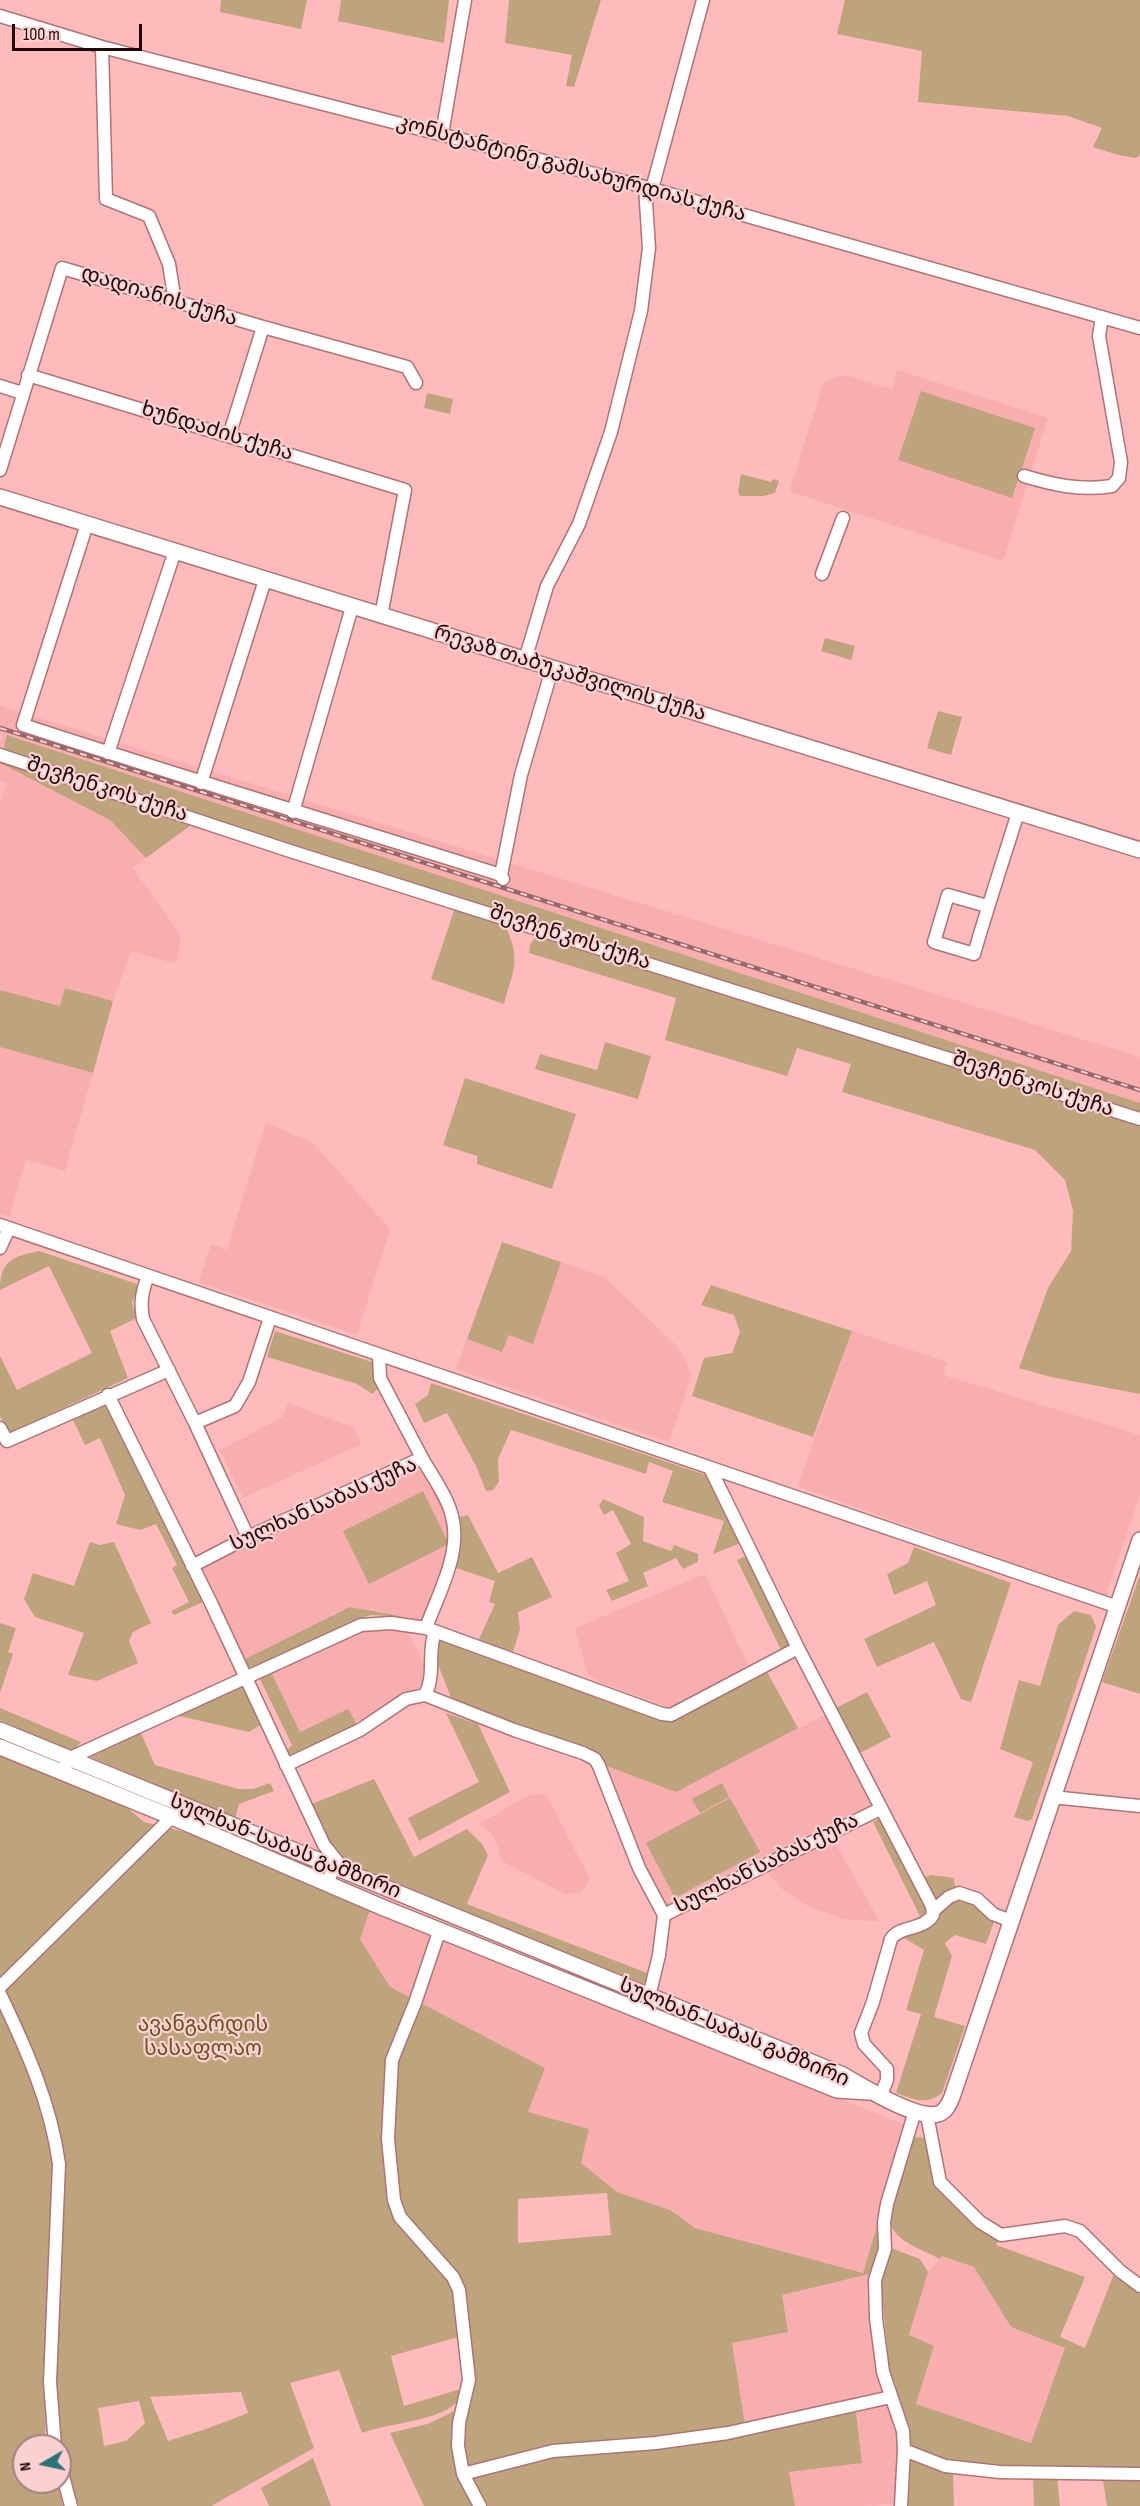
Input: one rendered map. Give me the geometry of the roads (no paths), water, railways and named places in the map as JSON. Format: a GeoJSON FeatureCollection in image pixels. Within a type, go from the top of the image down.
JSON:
{"type":"FeatureCollection","features":[{"type":"Feature","properties":{"kind":"main road","name":"რევაზ თაბუკაშვილის ქუჩა"},"geometry":{"type":"LineString","coordinates":[[0,497],[1140,850]]}},
{"type":"Feature","properties":{"kind":"main road"},"geometry":{"type":"LineString","coordinates":[[874,2094],[921,2113],[938,2114],[946,2110],[1140,1540]]}},
{"type":"Feature","properties":{"kind":"main road","name":"სულხან-საბას გამზირი"},"geometry":{"type":"LineString","coordinates":[[0,1730],[650,1998],[843,2075],[874,2094]]}},
{"type":"Feature","properties":{"kind":"main road","name":"სულხან-საბას გამზირი"},"geometry":{"type":"LineString","coordinates":[[0,1747],[327,1883],[837,2090],[874,2094]]}},
{"type":"Feature","properties":{"kind":"street"},"geometry":{"type":"LineString","coordinates":[[442,135],[465,0]]}},
{"type":"Feature","properties":{"kind":"street"},"geometry":{"type":"LineString","coordinates":[[525,660],[547,586],[579,524],[611,432],[642,301],[649,248],[649,188],[703,0]]}},
{"type":"Feature","properties":{"kind":"street","name":"კონსტანტინე გამსახურდიას ქუჩა"},"geometry":{"type":"LineString","coordinates":[[0,16],[102,47],[649,188],[1140,328]]}},
{"type":"Feature","properties":{"kind":"street"},"geometry":{"type":"LineString","coordinates":[[102,47],[106,199],[149,216],[169,264],[175,302]]}},
{"type":"Feature","properties":{"kind":"street","name":"დადიანის ქუჩა"},"geometry":{"type":"LineString","coordinates":[[0,470],[62,268],[406,367],[416,383]]}},
{"type":"Feature","properties":{"kind":"street"},"geometry":{"type":"LineString","coordinates":[[1024,476],[1053,485],[1091,489],[1112,486],[1119,478],[1121,462],[1099,336],[1102,317]]}},
{"type":"Feature","properties":{"kind":"street"},"geometry":{"type":"LineString","coordinates":[[229,436],[263,327]]}},
{"type":"Feature","properties":{"kind":"street","name":"ხუნდაძის ქუჩა"},"geometry":{"type":"LineString","coordinates":[[28,375],[405,490],[381,616]]}},
{"type":"Feature","properties":{"kind":"street"},"geometry":{"type":"LineString","coordinates":[[0,386],[22,393]]}},
{"type":"Feature","properties":{"kind":"street"},"geometry":{"type":"LineString","coordinates":[[822,574],[843,518]]}},
{"type":"Feature","properties":{"kind":"street"},"geometry":{"type":"LineString","coordinates":[[87,524],[23,725],[502,877],[520,775],[552,669]]}},
{"type":"Feature","properties":{"kind":"street"},"geometry":{"type":"LineString","coordinates":[[108,753],[175,551]]}},
{"type":"Feature","properties":{"kind":"street"},"geometry":{"type":"LineString","coordinates":[[201,783],[265,580]]}},
{"type":"Feature","properties":{"kind":"street"},"geometry":{"type":"LineString","coordinates":[[293,812],[352,607]]}},
{"type":"Feature","properties":{"kind":"street","name":"შევჩენკოს ქუჩა"},"geometry":{"type":"LineString","coordinates":[[0,755],[290,851],[1140,1119]]}},
{"type":"Feature","properties":{"kind":"street"},"geometry":{"type":"LineString","coordinates":[[987,906],[948,895],[934,942],[974,954],[987,906],[1018,813]]}},
{"type":"Feature","properties":{"kind":"street"},"geometry":{"type":"LineString","coordinates":[[0,1248],[5,1227],[1118,1607]]}},
{"type":"Feature","properties":{"kind":"street"},"geometry":{"type":"LineString","coordinates":[[148,1276],[143,1288],[141,1307],[143,1319],[248,1537]]}},
{"type":"Feature","properties":{"kind":"street"},"geometry":{"type":"LineString","coordinates":[[195,1423],[236,1406],[249,1382],[270,1318]]}},
{"type":"Feature","properties":{"kind":"street"},"geometry":{"type":"LineString","coordinates":[[379,1355],[380,1378],[422,1458]]}},
{"type":"Feature","properties":{"kind":"street"},"geometry":{"type":"LineString","coordinates":[[0,1428],[7,1441],[169,1370]]}},
{"type":"Feature","properties":{"kind":"street"},"geometry":{"type":"LineString","coordinates":[[108,1395],[246,1677],[324,1845],[337,1862],[327,1883]]}},
{"type":"Feature","properties":{"kind":"street","name":"სულხან საბას ქუჩა"},"geometry":{"type":"LineString","coordinates":[[192,1566],[248,1537],[422,1458],[451,1513],[456,1535],[430,1630],[431,1685],[425,1695]]}},
{"type":"Feature","properties":{"kind":"street","name":"სულხან საბას ქუჩა"},"geometry":{"type":"LineString","coordinates":[[710,1468],[798,1648],[933,1911]]}},
{"type":"Feature","properties":{"kind":"street"},"geometry":{"type":"LineString","coordinates":[[62,1773],[70,1758],[361,1624],[391,1623],[430,1630],[662,1714],[671,1715],[798,1648]]}},
{"type":"Feature","properties":{"kind":"street"},"geometry":{"type":"LineString","coordinates":[[286,1765],[360,1730],[417,1695],[425,1695],[514,1730],[583,1753],[595,1759],[639,1868],[664,1915]]}},
{"type":"Feature","properties":{"kind":"street"},"geometry":{"type":"LineString","coordinates":[[1052,1797],[1140,1806]]}},
{"type":"Feature","properties":{"kind":"street"},"geometry":{"type":"LineString","coordinates":[[0,1987],[184,1806]]}},
{"type":"Feature","properties":{"kind":"street","name":"სულხან საბას ქუჩა"},"geometry":{"type":"LineString","coordinates":[[645,2013],[650,1998],[664,1915],[880,1809]]}},
{"type":"Feature","properties":{"kind":"street"},"geometry":{"type":"LineString","coordinates":[[874,2094],[887,2080],[887,2069],[864,2044],[861,2033],[873,2002],[891,1939],[895,1934],[926,1923],[933,1911],[949,1897],[959,1893],[977,1899],[993,1914],[1011,1922]]}},
{"type":"Feature","properties":{"kind":"street"},"geometry":{"type":"LineString","coordinates":[[440,1929],[393,2060],[388,2139],[394,2200],[400,2217],[453,2277],[459,2289],[469,2380],[459,2423],[458,2446],[463,2474],[480,2506]]}},
{"type":"Feature","properties":{"kind":"street"},"geometry":{"type":"LineString","coordinates":[[0,1994],[24,2043],[55,2132],[59,2164],[50,2382],[54,2434]]}},
{"type":"Feature","properties":{"kind":"street"},"geometry":{"type":"LineString","coordinates":[[921,2113],[940,2182],[980,2222],[1001,2235],[1065,2226],[1080,2231],[1120,2271],[1140,2286]]}},
{"type":"Feature","properties":{"kind":"street"},"geometry":{"type":"LineString","coordinates":[[901,2506],[903,2431],[883,2372],[876,2318],[875,2280],[885,2248],[884,2222],[887,2204],[921,2113]]}},
{"type":"Feature","properties":{"kind":"street"},"geometry":{"type":"LineString","coordinates":[[463,2474],[553,2451],[657,2443],[729,2433],[891,2397]]}},
{"type":"Feature","properties":{"kind":"street"},"geometry":{"type":"LineString","coordinates":[[904,2450],[945,2466],[1000,2472],[1140,2474]]}},
{"type":"Feature","properties":{"kind":"railway"},"geometry":{"type":"LineString","coordinates":[[0,728],[1140,1090]]}},
{"type":"Feature","properties":{"kind":"park label","name":"ავანგარდის სასაფლაო"},"geometry":{"type":"Point","coordinates":[203,2038]}}]}
